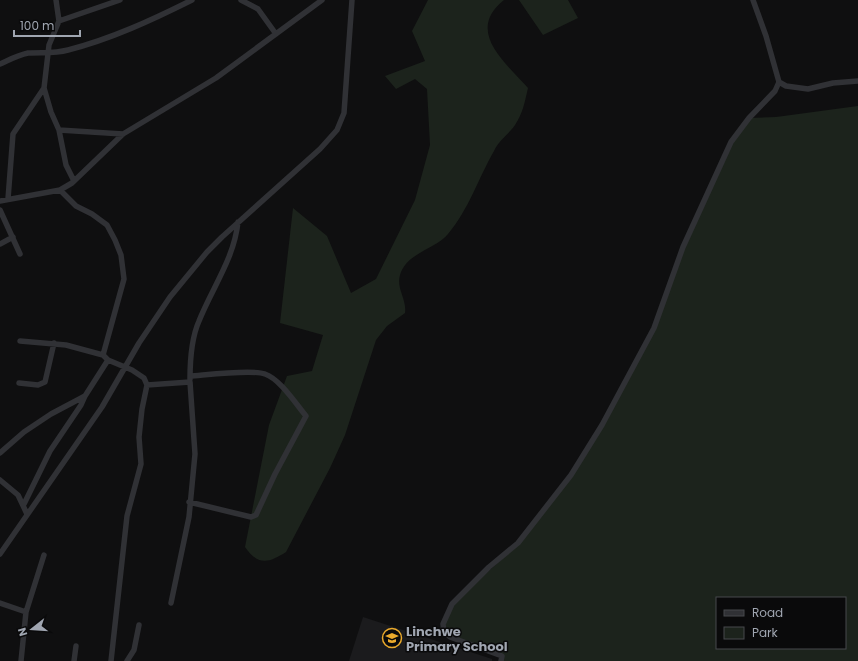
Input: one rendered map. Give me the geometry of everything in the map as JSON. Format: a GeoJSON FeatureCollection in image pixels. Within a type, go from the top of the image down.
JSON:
{"type":"FeatureCollection","features":[{"type":"Feature","properties":{"kind":"street"},"geometry":{"type":"LineString","coordinates":[[56,0],[59,20],[49,45],[44,88],[51,112],[59,130],[66,165],[74,181]]}},
{"type":"Feature","properties":{"kind":"street"},"geometry":{"type":"LineString","coordinates":[[59,20],[120,0]]}},
{"type":"Feature","properties":{"kind":"street"},"geometry":{"type":"LineString","coordinates":[[0,64],[18,56],[30,53],[49,54],[74,48],[124,31],[192,0]]}},
{"type":"Feature","properties":{"kind":"street"},"geometry":{"type":"LineString","coordinates":[[241,0],[247,1],[266,18],[276,34]]}},
{"type":"Feature","properties":{"kind":"street"},"geometry":{"type":"LineString","coordinates":[[0,554],[90,426],[170,297],[207,252],[238,222],[320,149],[338,130],[342,120],[352,0]]}},
{"type":"Feature","properties":{"kind":"street"},"geometry":{"type":"LineString","coordinates":[[501,661],[502,656],[450,637],[444,632],[443,624],[452,604],[489,567],[518,544],[571,475],[622,391],[654,328],[683,247],[731,142],[749,118],[773,95],[779,82],[766,36],[753,0]]}},
{"type":"Feature","properties":{"kind":"street"},"geometry":{"type":"LineString","coordinates":[[0,201],[60,190],[74,181],[111,143],[123,134],[216,78],[319,1]]}},
{"type":"Feature","properties":{"kind":"street"},"geometry":{"type":"LineString","coordinates":[[779,82],[786,86],[808,89],[833,83],[858,82]]}},
{"type":"Feature","properties":{"kind":"street"},"geometry":{"type":"LineString","coordinates":[[8,199],[13,134],[44,88]]}},
{"type":"Feature","properties":{"kind":"street"},"geometry":{"type":"LineString","coordinates":[[59,130],[123,134]]}},
{"type":"Feature","properties":{"kind":"street"},"geometry":{"type":"LineString","coordinates":[[60,190],[76,206],[92,214],[106,225],[115,240],[121,255],[124,279],[103,355]]}},
{"type":"Feature","properties":{"kind":"street"},"geometry":{"type":"LineString","coordinates":[[0,210],[20,254]]}},
{"type":"Feature","properties":{"kind":"street"},"geometry":{"type":"LineString","coordinates":[[171,603],[184,547],[189,517],[189,502],[195,454],[190,379],[193,341],[198,322],[232,251],[236,239],[238,222]]}},
{"type":"Feature","properties":{"kind":"street"},"geometry":{"type":"LineString","coordinates":[[0,244],[13,237]]}},
{"type":"Feature","properties":{"kind":"street"},"geometry":{"type":"LineString","coordinates":[[20,341],[54,343],[103,355],[108,360],[126,366],[144,378],[147,385],[142,409],[139,437],[141,464],[127,516],[111,661]]}},
{"type":"Feature","properties":{"kind":"street"},"geometry":{"type":"LineString","coordinates":[[19,383],[38,385],[45,382],[54,343]]}},
{"type":"Feature","properties":{"kind":"street"},"geometry":{"type":"LineString","coordinates":[[24,504],[50,452],[108,360]]}},
{"type":"Feature","properties":{"kind":"street"},"geometry":{"type":"LineString","coordinates":[[147,385],[249,372],[265,374],[281,386],[306,416],[274,474],[256,515],[251,517],[189,502]]}},
{"type":"Feature","properties":{"kind":"street"},"geometry":{"type":"LineString","coordinates":[[0,453],[24,432],[85,396]]}},
{"type":"Feature","properties":{"kind":"street"},"geometry":{"type":"LineString","coordinates":[[0,480],[18,495],[24,504],[27,514]]}},
{"type":"Feature","properties":{"kind":"street"},"geometry":{"type":"LineString","coordinates":[[21,661],[26,612],[44,555]]}},
{"type":"Feature","properties":{"kind":"street"},"geometry":{"type":"LineString","coordinates":[[0,603],[26,612]]}},
{"type":"Feature","properties":{"kind":"street"},"geometry":{"type":"LineString","coordinates":[[127,661],[134,650],[139,625]]}},
{"type":"Feature","properties":{"kind":"street"},"geometry":{"type":"LineString","coordinates":[[74,661],[76,646]]}},
{"type":"Feature","properties":{"kind":"shaded area","name":"Linchwe Primary School"},"geometry":{"type":"Polygon","coordinates":[[[363,617],[492,659],[492,661],[349,661],[363,617]]]}},
{"type":"Feature","properties":{"kind":"green space"},"geometry":{"type":"Polygon","coordinates":[[[428,0],[504,0],[493,12],[488,23],[488,35],[500,57],[528,88],[523,107],[515,125],[496,147],[468,204],[448,234],[436,244],[408,261],[403,268],[400,275],[399,285],[405,313],[387,326],[376,340],[345,435],[330,468],[286,552],[274,559],[264,561],[259,560],[254,557],[245,547],[269,425],[287,376],[312,371],[323,335],[280,323],[293,208],[327,236],[351,293],[376,279],[415,200],[430,145],[427,89],[415,79],[396,89],[385,76],[425,61],[412,31],[428,0]]]}},
{"type":"Feature","properties":{"kind":"green space"},"geometry":{"type":"Polygon","coordinates":[[[519,0],[568,0],[578,18],[543,35],[519,0]]]}},
{"type":"Feature","properties":{"kind":"green space"},"geometry":{"type":"Polygon","coordinates":[[[858,106],[858,661],[501,661],[502,656],[444,632],[443,624],[452,604],[513,549],[571,475],[654,328],[683,247],[731,142],[749,118],[776,117],[858,106]]]}},
{"type":"Feature","properties":{"kind":"place","name":"Linchwe Primary School"},"geometry":{"type":"Point","coordinates":[392,638]}}]}
